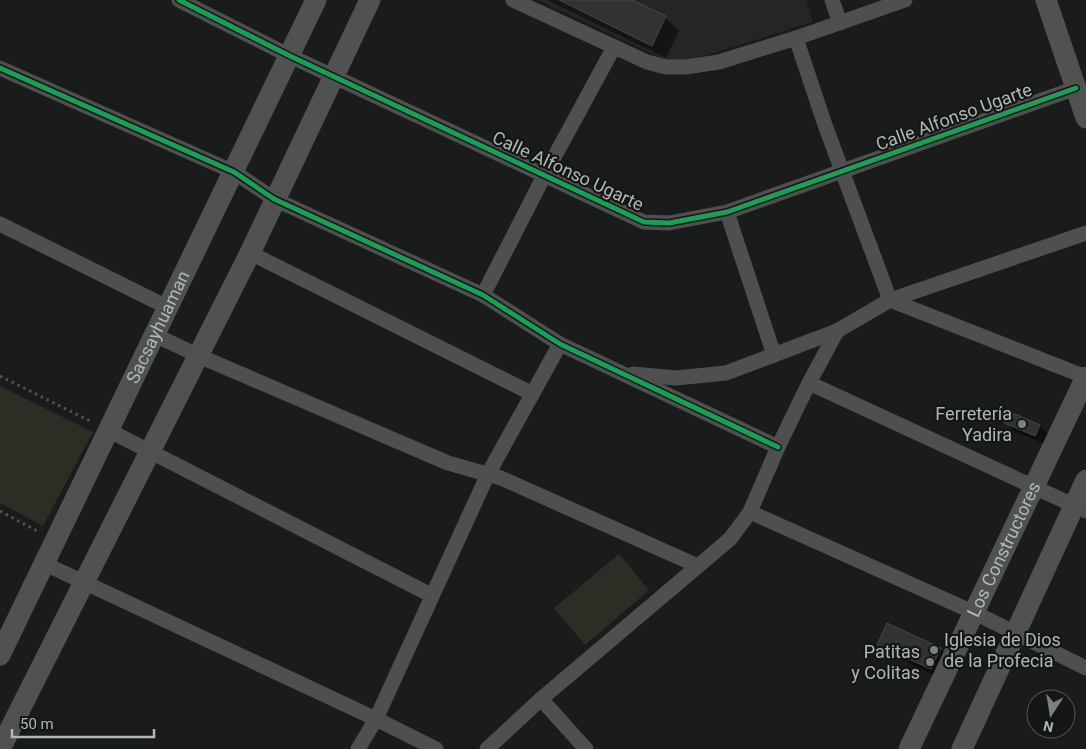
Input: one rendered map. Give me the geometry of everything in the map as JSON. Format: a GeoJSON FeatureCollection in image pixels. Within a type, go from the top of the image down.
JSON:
{"type":"FeatureCollection","features":[{"type":"Feature","properties":{"kind":"street","name":"Calle Alfonso Ugarte"},"geometry":{"type":"LineString","coordinates":[[179,0],[333,77],[644,222],[669,224],[727,212],[1076,88]]}},
{"type":"Feature","properties":{"kind":"street","name":"Sacsayhuaman"},"geometry":{"type":"LineString","coordinates":[[0,655],[316,0]]}},
{"type":"Feature","properties":{"kind":"street"},"geometry":{"type":"LineString","coordinates":[[0,749],[250,253],[370,0]]}},
{"type":"Feature","properties":{"kind":"street"},"geometry":{"type":"LineString","coordinates":[[513,0],[646,62],[666,67],[686,67],[719,62],[796,38],[905,0]]}},
{"type":"Feature","properties":{"kind":"street"},"geometry":{"type":"LineString","coordinates":[[832,0],[840,23]]}},
{"type":"Feature","properties":{"kind":"street"},"geometry":{"type":"LineString","coordinates":[[1046,0],[1086,118]]}},
{"type":"Feature","properties":{"kind":"street"},"geometry":{"type":"LineString","coordinates":[[796,38],[842,172],[890,300],[1086,377]]}},
{"type":"Feature","properties":{"kind":"street"},"geometry":{"type":"LineString","coordinates":[[483,295],[544,176],[614,47]]}},
{"type":"Feature","properties":{"kind":"street"},"geometry":{"type":"LineString","coordinates":[[0,68],[234,172],[274,199],[483,295],[560,344],[778,447]]}},
{"type":"Feature","properties":{"kind":"street"},"geometry":{"type":"LineString","coordinates":[[727,212],[774,355]]}},
{"type":"Feature","properties":{"kind":"street"},"geometry":{"type":"LineString","coordinates":[[0,224],[167,307]]}},
{"type":"Feature","properties":{"kind":"street"},"geometry":{"type":"LineString","coordinates":[[622,373],[676,378],[726,373],[837,331],[890,300],[1086,233]]}},
{"type":"Feature","properties":{"kind":"street"},"geometry":{"type":"LineString","coordinates":[[250,253],[531,393]]}},
{"type":"Feature","properties":{"kind":"street"},"geometry":{"type":"LineString","coordinates":[[487,749],[541,699],[730,539],[750,512],[778,447],[837,331]]}},
{"type":"Feature","properties":{"kind":"street"},"geometry":{"type":"LineString","coordinates":[[155,335],[199,356],[448,463],[488,474],[698,566]]}},
{"type":"Feature","properties":{"kind":"street"},"geometry":{"type":"LineString","coordinates":[[358,749],[376,719],[431,595],[488,474],[531,393],[560,344]]}},
{"type":"Feature","properties":{"kind":"street","name":"Los Constructores"},"geometry":{"type":"LineString","coordinates":[[909,749],[1086,377]]}},
{"type":"Feature","properties":{"kind":"street"},"geometry":{"type":"LineString","coordinates":[[809,383],[1081,508]]}},
{"type":"Feature","properties":{"kind":"street"},"geometry":{"type":"LineString","coordinates":[[108,430],[431,595]]}},
{"type":"Feature","properties":{"kind":"street"},"geometry":{"type":"LineString","coordinates":[[962,749],[1016,633],[1081,508],[1086,480]]}},
{"type":"Feature","properties":{"kind":"street"},"geometry":{"type":"LineString","coordinates":[[750,512],[973,612],[1086,668]]}},
{"type":"Feature","properties":{"kind":"street"},"geometry":{"type":"LineString","coordinates":[[45,564],[85,581],[436,749]]}},
{"type":"Feature","properties":{"kind":"street"},"geometry":{"type":"LineString","coordinates":[[541,699],[586,749]]}},
{"type":"Feature","properties":{"kind":"path"},"geometry":{"type":"LineString","coordinates":[[0,376],[108,430]]}},
{"type":"Feature","properties":{"kind":"path"},"geometry":{"type":"LineString","coordinates":[[0,511],[56,540]]}},
{"type":"Feature","properties":{"kind":"shaded area"},"geometry":{"type":"Polygon","coordinates":[[[538,0],[806,0],[813,22],[687,61],[670,62],[538,0]]]}},
{"type":"Feature","properties":{"kind":"shaded area"},"geometry":{"type":"Polygon","coordinates":[[[0,386],[93,432],[43,526],[0,503],[0,386]]]}},
{"type":"Feature","properties":{"kind":"shaded area"},"geometry":{"type":"Polygon","coordinates":[[[619,554],[649,590],[585,645],[554,608],[619,554]]]}},
{"type":"Feature","properties":{"kind":"building"},"geometry":{"type":"Polygon","coordinates":[[[559,0],[632,0],[666,16],[652,46],[559,0]]]}},
{"type":"Feature","properties":{"kind":"building","name":"Ferretería Yadira"},"geometry":{"type":"Polygon","coordinates":[[[1008,411],[1040,425],[1035,436],[1004,423],[1008,411]]]}},
{"type":"Feature","properties":{"kind":"building"},"geometry":{"type":"Polygon","coordinates":[[[887,623],[941,648],[931,669],[877,645],[887,623]]]}},
{"type":"Feature","properties":{"kind":"cycle path"},"geometry":{"type":"LineString","coordinates":[[179,0],[290,56],[644,222],[669,223],[727,212],[1076,88]]}},
{"type":"Feature","properties":{"kind":"cycle path"},"geometry":{"type":"LineString","coordinates":[[0,68],[234,172],[274,199],[483,295],[560,344],[778,447]]}},
{"type":"Feature","properties":{"kind":"place","name":"Ferretería Yadira"},"geometry":{"type":"Point","coordinates":[1022,424]}},
{"type":"Feature","properties":{"kind":"place","name":"Iglesia de Dios de la Profecia"},"geometry":{"type":"Point","coordinates":[934,650]}},
{"type":"Feature","properties":{"kind":"place","name":"Patitas y Colitas"},"geometry":{"type":"Point","coordinates":[930,662]}}]}
